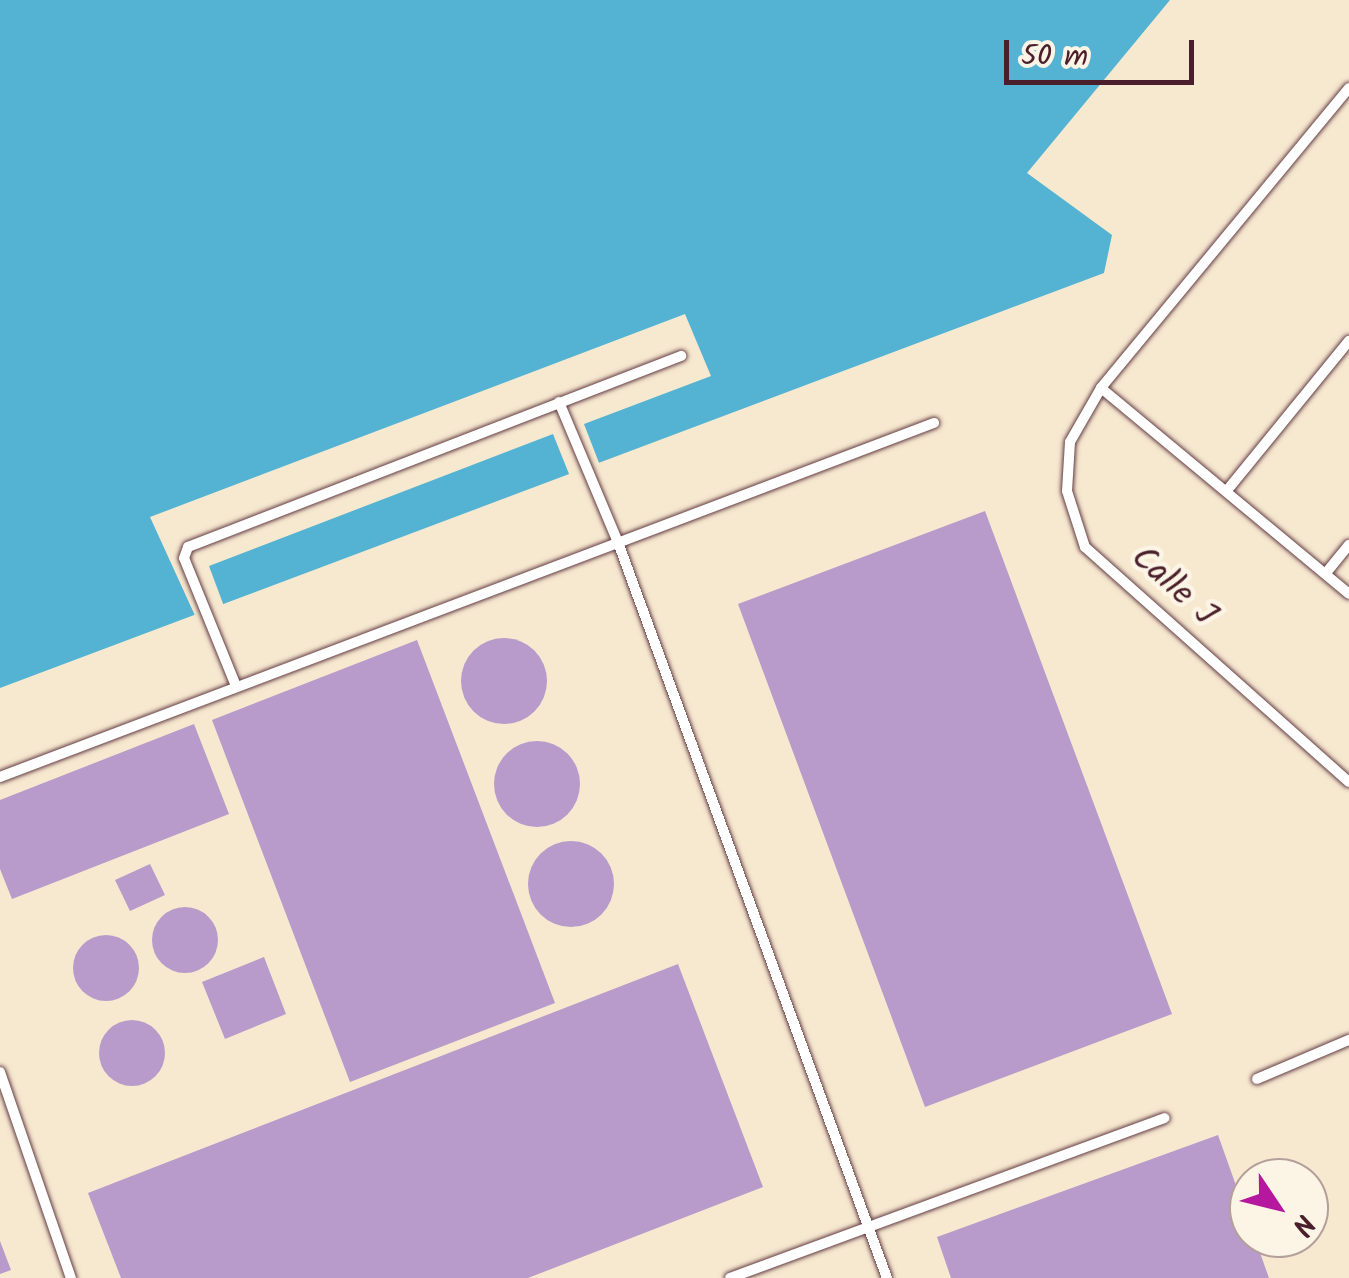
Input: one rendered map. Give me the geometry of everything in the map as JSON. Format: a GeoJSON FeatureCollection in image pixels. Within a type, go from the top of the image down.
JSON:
{"type":"FeatureCollection","features":[{"type":"Feature","properties":{"kind":"lane","name":"Calle J"},"geometry":{"type":"LineString","coordinates":[[1349,88],[1101,388],[1070,442],[1067,491],[1086,546],[1349,782]]}},
{"type":"Feature","properties":{"kind":"lane"},"geometry":{"type":"LineString","coordinates":[[1229,488],[1349,341]]}},
{"type":"Feature","properties":{"kind":"lane"},"geometry":{"type":"LineString","coordinates":[[236,686],[184,558],[188,547],[680,356]]}},
{"type":"Feature","properties":{"kind":"lane"},"geometry":{"type":"LineString","coordinates":[[1101,388],[1229,488],[1349,594]]}},
{"type":"Feature","properties":{"kind":"lane"},"geometry":{"type":"LineString","coordinates":[[559,402],[619,545],[887,1278]]}},
{"type":"Feature","properties":{"kind":"lane"},"geometry":{"type":"LineString","coordinates":[[0,777],[934,423]]}},
{"type":"Feature","properties":{"kind":"lane"},"geometry":{"type":"LineString","coordinates":[[1326,573],[1349,545]]}},
{"type":"Feature","properties":{"kind":"lane"},"geometry":{"type":"LineString","coordinates":[[1257,1079],[1349,1040]]}},
{"type":"Feature","properties":{"kind":"lane"},"geometry":{"type":"LineString","coordinates":[[0,1072],[71,1278]]}},
{"type":"Feature","properties":{"kind":"lane"},"geometry":{"type":"LineString","coordinates":[[730,1278],[1164,1118]]}},
{"type":"Feature","properties":{"kind":"water"},"geometry":{"type":"Polygon","coordinates":[[[0,0],[1170,0],[1027,173],[1112,235],[1104,273],[0,688],[0,0]]]}},
{"type":"Feature","properties":{"kind":"pier"},"geometry":{"type":"Polygon","coordinates":[[[685,314],[711,376],[584,424],[601,468],[571,479],[553,434],[209,566],[225,609],[197,620],[150,517],[685,314]]]}},
{"type":"Feature","properties":{"kind":"building"},"geometry":{"type":"Polygon","coordinates":[[[985,511],[1172,1014],[925,1107],[738,604],[985,511]]]}},
{"type":"Feature","properties":{"kind":"building"},"geometry":{"type":"Polygon","coordinates":[[[504,638],[534,651],[547,681],[534,711],[504,724],[474,711],[461,681],[474,651],[504,638]]]}},
{"type":"Feature","properties":{"kind":"building"},"geometry":{"type":"Polygon","coordinates":[[[417,640],[555,1003],[350,1082],[212,720],[417,640]]]}},
{"type":"Feature","properties":{"kind":"building"},"geometry":{"type":"Polygon","coordinates":[[[194,724],[229,814],[12,899],[0,869],[0,800],[194,724]]]}},
{"type":"Feature","properties":{"kind":"building"},"geometry":{"type":"Polygon","coordinates":[[[537,741],[567,754],[580,784],[567,814],[537,827],[507,814],[494,784],[507,754],[537,741]]]}},
{"type":"Feature","properties":{"kind":"building"},"geometry":{"type":"Polygon","coordinates":[[[571,841],[601,854],[614,884],[601,914],[571,927],[541,914],[528,884],[541,854],[571,841]]]}},
{"type":"Feature","properties":{"kind":"building"},"geometry":{"type":"Polygon","coordinates":[[[150,864],[165,895],[130,911],[115,880],[150,864]]]}},
{"type":"Feature","properties":{"kind":"building"},"geometry":{"type":"Polygon","coordinates":[[[185,907],[208,917],[218,940],[208,963],[185,973],[162,963],[152,940],[162,917],[185,907]]]}},
{"type":"Feature","properties":{"kind":"building"},"geometry":{"type":"Polygon","coordinates":[[[106,935],[129,945],[139,968],[129,991],[106,1001],[83,991],[73,968],[83,945],[106,935]]]}},
{"type":"Feature","properties":{"kind":"building"},"geometry":{"type":"Polygon","coordinates":[[[264,957],[286,1014],[225,1039],[202,982],[264,957]]]}},
{"type":"Feature","properties":{"kind":"building"},"geometry":{"type":"Polygon","coordinates":[[[678,964],[763,1187],[528,1278],[121,1278],[88,1193],[678,964]]]}},
{"type":"Feature","properties":{"kind":"building"},"geometry":{"type":"Polygon","coordinates":[[[132,1020],[155,1030],[165,1053],[155,1076],[132,1086],[109,1076],[99,1053],[109,1030],[132,1020]]]}},
{"type":"Feature","properties":{"kind":"building"},"geometry":{"type":"Polygon","coordinates":[[[1218,1135],[1229,1166],[1229,1258],[1262,1258],[1269,1278],[951,1278],[937,1237],[1218,1135]]]}},
{"type":"Feature","properties":{"kind":"building"},"geometry":{"type":"Polygon","coordinates":[[[0,1241],[11,1270],[0,1274],[0,1241]]]}}]}
